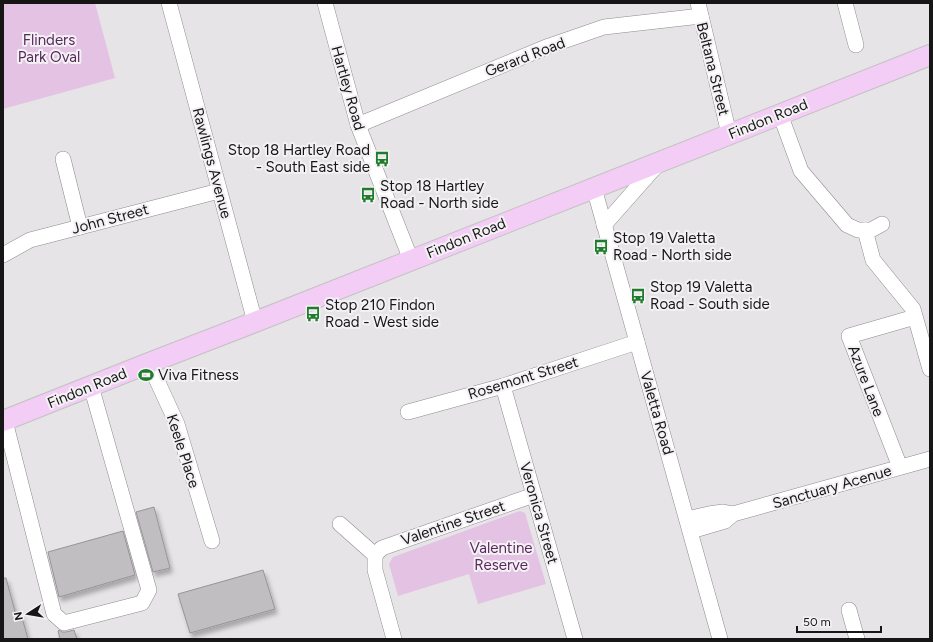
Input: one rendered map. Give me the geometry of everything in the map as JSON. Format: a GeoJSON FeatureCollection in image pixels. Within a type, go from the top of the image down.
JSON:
{"type":"FeatureCollection","features":[{"type":"Feature","properties":{"kind":"main road","name":"Findon Road"},"geometry":{"type":"LineString","coordinates":[[4,421],[930,55]]}},
{"type":"Feature","properties":{"kind":"street","name":"Rawlings Avenue"},"geometry":{"type":"LineString","coordinates":[[169,3],[255,322]]}},
{"type":"Feature","properties":{"kind":"street","name":"Hartley Road"},"geometry":{"type":"LineString","coordinates":[[325,3],[358,125],[411,260]]}},
{"type":"Feature","properties":{"kind":"street"},"geometry":{"type":"LineString","coordinates":[[845,3],[856,45]]}},
{"type":"Feature","properties":{"kind":"street","name":"Gerard Road"},"geometry":{"type":"LineString","coordinates":[[358,125],[549,46],[604,27],[699,10]]}},
{"type":"Feature","properties":{"kind":"street","name":"Beltana Street"},"geometry":{"type":"LineString","coordinates":[[699,10],[729,134]]}},
{"type":"Feature","properties":{"kind":"street"},"geometry":{"type":"LineString","coordinates":[[780,114],[801,171],[847,225],[858,230],[871,230],[882,224]]}},
{"type":"Feature","properties":{"kind":"street"},"geometry":{"type":"LineString","coordinates":[[63,160],[80,227]]}},
{"type":"Feature","properties":{"kind":"street"},"geometry":{"type":"LineString","coordinates":[[604,225],[660,162]]}},
{"type":"Feature","properties":{"kind":"street","name":"Valetta Road"},"geometry":{"type":"LineString","coordinates":[[594,188],[720,639]]}},
{"type":"Feature","properties":{"kind":"street","name":"John Street"},"geometry":{"type":"LineString","coordinates":[[3,256],[30,240],[219,191]]}},
{"type":"Feature","properties":{"kind":"street"},"geometry":{"type":"LineString","coordinates":[[865,230],[873,260],[913,309],[930,369]]}},
{"type":"Feature","properties":{"kind":"street","name":"Azure Lane"},"geometry":{"type":"LineString","coordinates":[[900,467],[849,336],[915,317]]}},
{"type":"Feature","properties":{"kind":"street","name":"Rosemont Street"},"geometry":{"type":"LineString","coordinates":[[408,412],[503,386],[637,342]]}},
{"type":"Feature","properties":{"kind":"street","name":"Keele Place"},"geometry":{"type":"LineString","coordinates":[[149,363],[177,424],[212,541]]}},
{"type":"Feature","properties":{"kind":"street"},"geometry":{"type":"LineString","coordinates":[[4,421],[54,614],[64,623],[142,603],[149,590],[91,386]]}},
{"type":"Feature","properties":{"kind":"street","name":"Veronica Street"},"geometry":{"type":"LineString","coordinates":[[503,386],[572,638]]}},
{"type":"Feature","properties":{"kind":"street","name":"Sanctuary Acenue"},"geometry":{"type":"LineString","coordinates":[[689,525],[709,514],[723,512],[733,514],[930,459]]}},
{"type":"Feature","properties":{"kind":"street","name":"Valentine Street"},"geometry":{"type":"LineString","coordinates":[[375,555],[382,548],[534,495]]}},
{"type":"Feature","properties":{"kind":"street"},"geometry":{"type":"LineString","coordinates":[[340,524],[375,555],[375,570],[394,639]]}},
{"type":"Feature","properties":{"kind":"street"},"geometry":{"type":"LineString","coordinates":[[849,610],[857,639]]}},
{"type":"Feature","properties":{"kind":"green space","name":"Flinders Park Oval"},"geometry":{"type":"Polygon","coordinates":[[[3,3],[95,3],[115,78],[3,109],[3,3]]]}},
{"type":"Feature","properties":{"kind":"green space","name":"Valentine Reserve"},"geometry":{"type":"Polygon","coordinates":[[[520,511],[525,513],[546,584],[478,604],[469,574],[398,596],[389,564],[393,557],[520,511]]]}},
{"type":"Feature","properties":{"kind":"building"},"geometry":{"type":"Polygon","coordinates":[[[154,507],[170,568],[153,572],[136,512],[154,507]]]}},
{"type":"Feature","properties":{"kind":"building"},"geometry":{"type":"Polygon","coordinates":[[[123,531],[135,575],[59,597],[48,552],[123,531]]]}},
{"type":"Feature","properties":{"kind":"building"},"geometry":{"type":"Polygon","coordinates":[[[263,570],[275,609],[190,633],[178,594],[263,570]]]}},
{"type":"Feature","properties":{"kind":"building"},"geometry":{"type":"Polygon","coordinates":[[[3,578],[6,578],[16,615],[21,614],[28,639],[3,639],[3,578]]]}},
{"type":"Feature","properties":{"kind":"building"},"geometry":{"type":"Polygon","coordinates":[[[59,630],[66,632],[74,630],[77,639],[60,639],[59,630]]]}},
{"type":"Feature","properties":{"kind":"place","name":"Stop 18 Hartley Road - South East side"},"geometry":{"type":"Point","coordinates":[382,159]}},
{"type":"Feature","properties":{"kind":"place","name":"Stop 18 Hartley Road - North side"},"geometry":{"type":"Point","coordinates":[368,195]}},
{"type":"Feature","properties":{"kind":"place","name":"Stop 19 Valetta Road - North side"},"geometry":{"type":"Point","coordinates":[601,247]}},
{"type":"Feature","properties":{"kind":"place","name":"Stop 19 Valetta Road - South side"},"geometry":{"type":"Point","coordinates":[638,296]}},
{"type":"Feature","properties":{"kind":"place","name":"Stop 210 Findon Road - West side"},"geometry":{"type":"Point","coordinates":[313,314]}},
{"type":"Feature","properties":{"kind":"place","name":"Viva Fitness"},"geometry":{"type":"Point","coordinates":[146,375]}}]}
